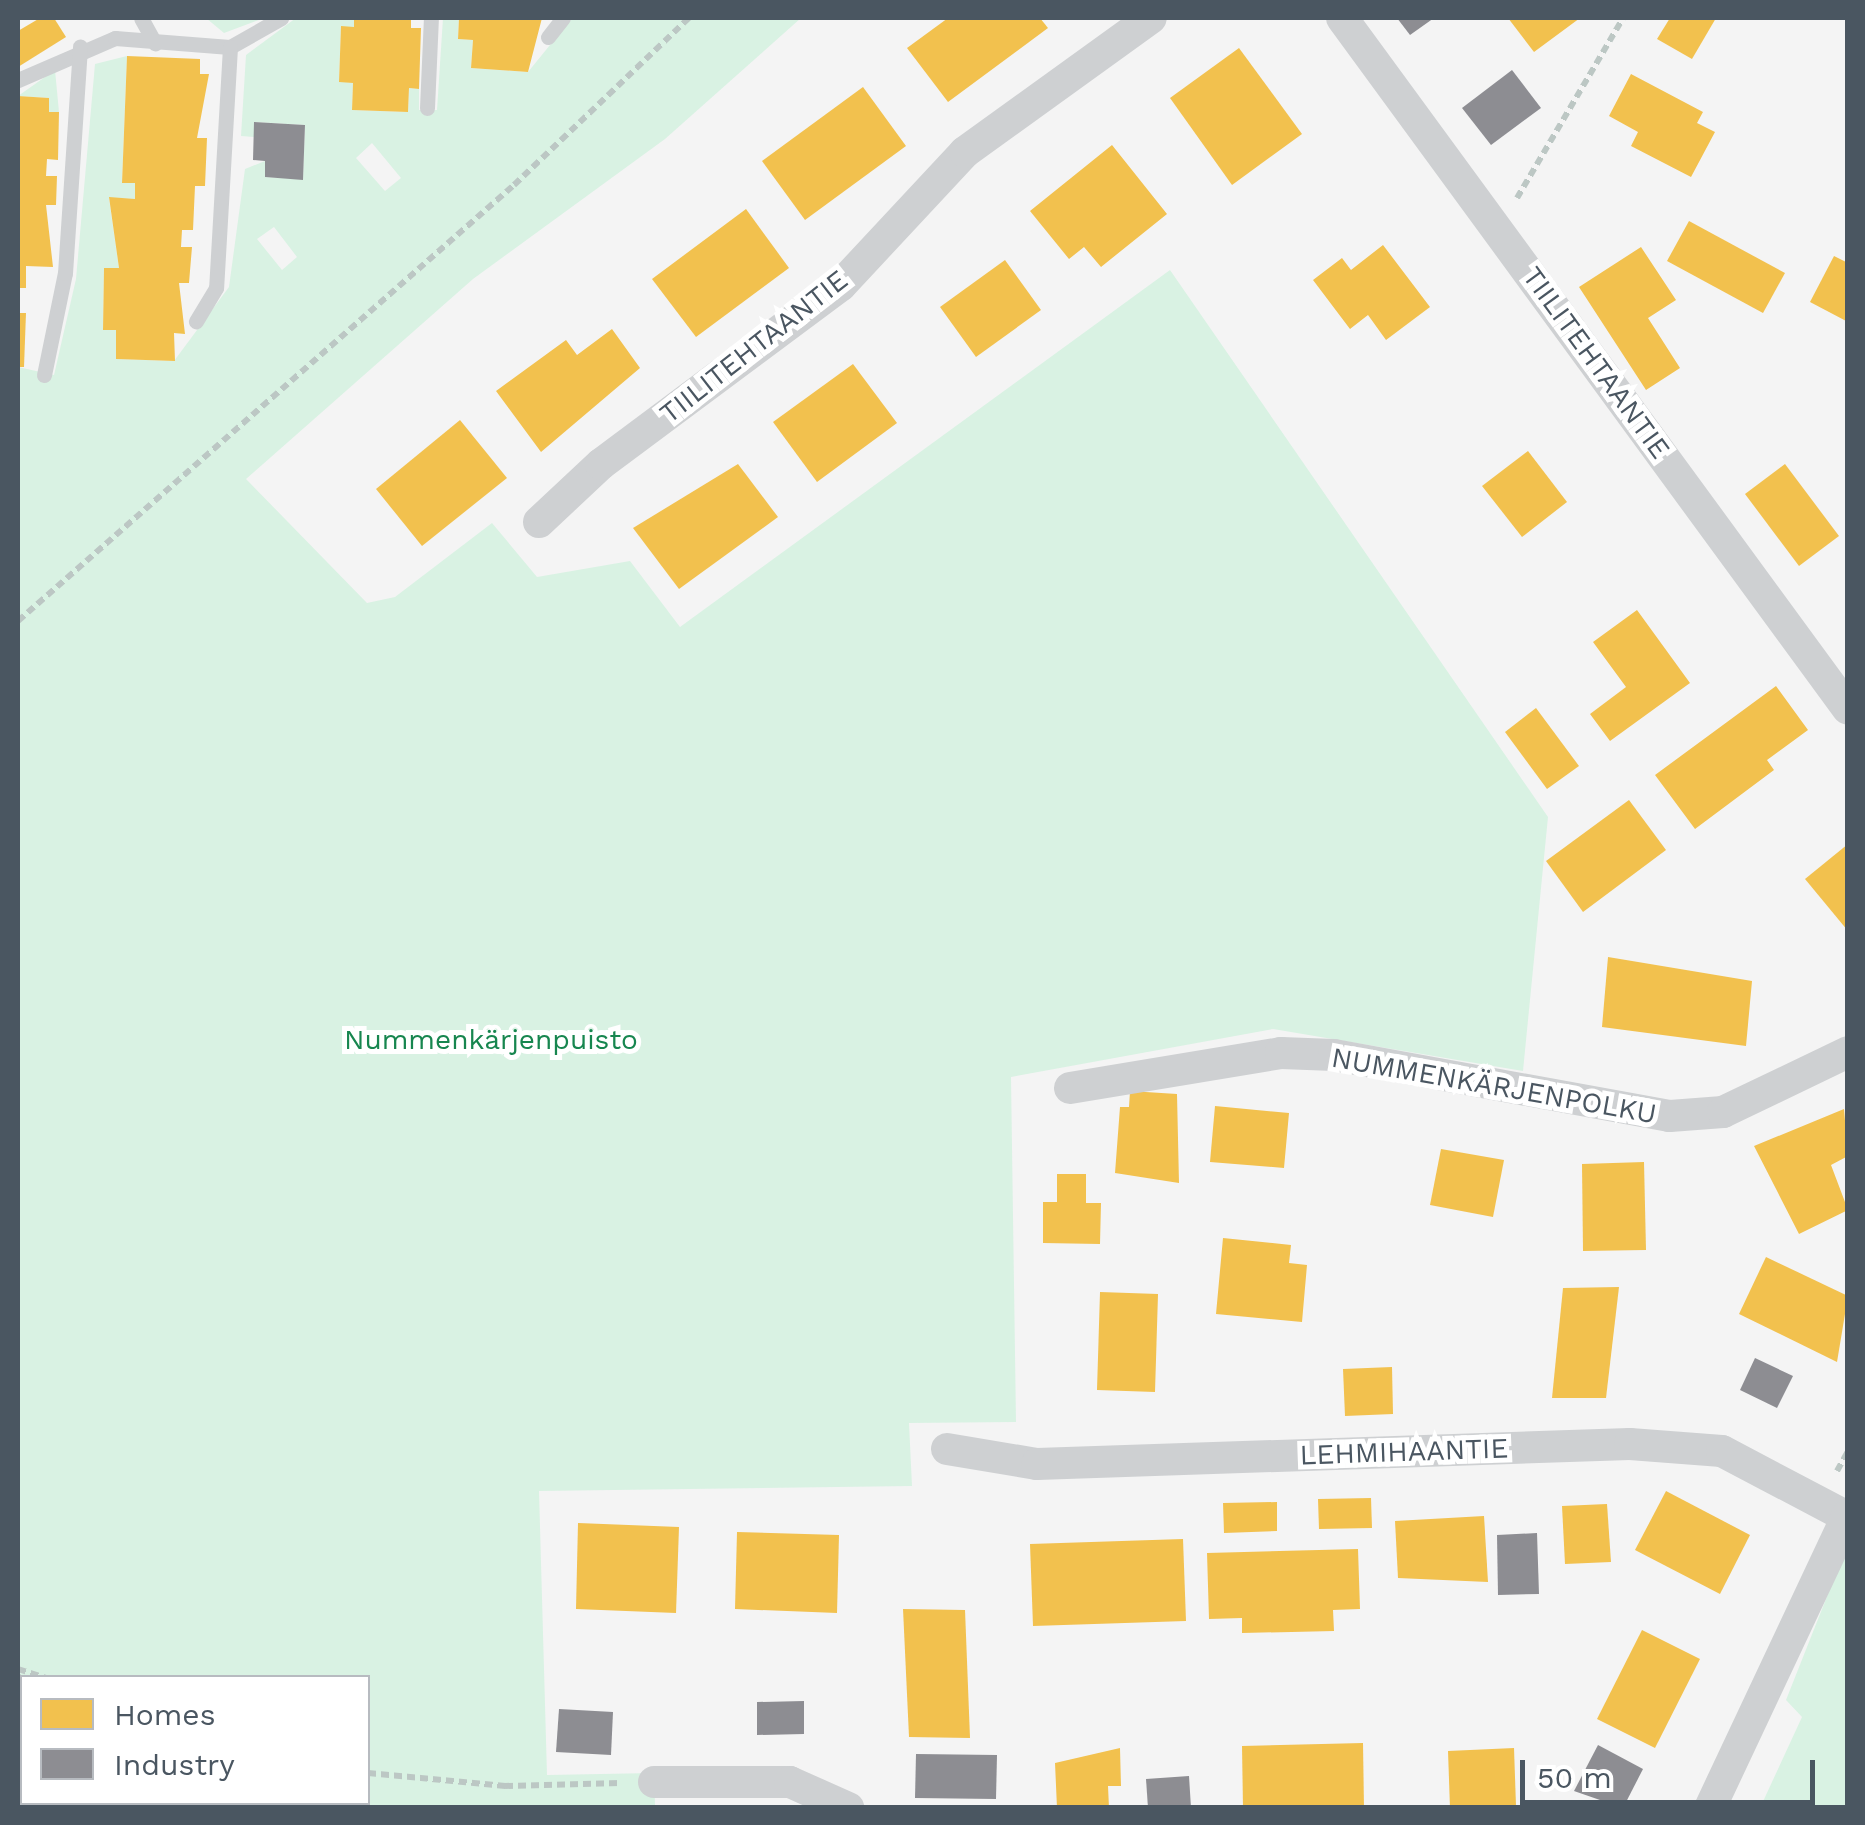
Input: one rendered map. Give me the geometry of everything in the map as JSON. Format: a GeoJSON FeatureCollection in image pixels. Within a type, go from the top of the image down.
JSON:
{"type":"FeatureCollection","features":[{"type":"Feature","properties":{"kind":"street","name":"TIILITEHTAANTIE"},"geometry":{"type":"LineString","coordinates":[[539,522],[600,464],[841,284],[965,152],[1151,18]]}},
{"type":"Feature","properties":{"kind":"street","name":"TIILITEHTAANTIE"},"geometry":{"type":"LineString","coordinates":[[1342,18],[1848,709]]}},
{"type":"Feature","properties":{"kind":"street","name":"NUMMENKÄRJENPOLKU"},"geometry":{"type":"LineString","coordinates":[[1070,1088],[1281,1054],[1334,1056],[1670,1116],[1723,1112],[1848,1052]]}},
{"type":"Feature","properties":{"kind":"street","name":"LEHMIHAANTIE"},"geometry":{"type":"LineString","coordinates":[[946,1449],[1037,1464],[1630,1444],[1722,1451],[1847,1516]]}},
{"type":"Feature","properties":{"kind":"street"},"geometry":{"type":"LineString","coordinates":[[1710,1808],[1847,1516]]}},
{"type":"Feature","properties":{"kind":"street"},"geometry":{"type":"LineString","coordinates":[[654,1782],[790,1782],[848,1808]]}},
{"type":"Feature","properties":{"kind":"lane"},"geometry":{"type":"LineString","coordinates":[[141,18],[155,43]]}},
{"type":"Feature","properties":{"kind":"lane"},"geometry":{"type":"LineString","coordinates":[[18,80],[80,46],[155,43],[230,47],[282,18]]}},
{"type":"Feature","properties":{"kind":"lane"},"geometry":{"type":"LineString","coordinates":[[427,108],[431,18]]}},
{"type":"Feature","properties":{"kind":"lane"},"geometry":{"type":"LineString","coordinates":[[548,37],[563,18]]}},
{"type":"Feature","properties":{"kind":"lane"},"geometry":{"type":"LineString","coordinates":[[44,375],[64,274],[80,46]]}},
{"type":"Feature","properties":{"kind":"lane"},"geometry":{"type":"LineString","coordinates":[[196,321],[216,288],[230,47]]}},
{"type":"Feature","properties":{"kind":"path"},"geometry":{"type":"LineString","coordinates":[[18,621],[514,185],[689,18]]}},
{"type":"Feature","properties":{"kind":"path"},"geometry":{"type":"LineString","coordinates":[[1493,222],[1510,210],[1622,18]]}},
{"type":"Feature","properties":{"kind":"path"},"geometry":{"type":"LineString","coordinates":[[370,1773],[504,1786],[654,1782]]}},
{"type":"Feature","properties":{"kind":"green space"},"geometry":{"type":"Polygon","coordinates":[[[206,18],[264,18],[224,33],[206,18]]]}},
{"type":"Feature","properties":{"kind":"green space","name":"Nummenkärjenpuisto"},"geometry":{"type":"Polygon","coordinates":[[[296,18],[354,18],[354,27],[341,27],[339,81],[353,83],[352,110],[408,112],[409,88],[419,89],[419,110],[437,110],[443,18],[459,18],[458,39],[473,40],[471,68],[528,72],[572,18],[801,18],[665,139],[473,279],[246,479],[367,603],[395,597],[492,523],[537,577],[630,561],[680,627],[1170,270],[1548,817],[1523,1071],[1273,1029],[1011,1077],[1016,1422],[909,1423],[912,1486],[539,1491],[547,1775],[654,1773],[655,1805],[18,1807],[18,367],[54,375],[76,279],[95,64],[127,56],[122,182],[135,183],[135,199],[109,198],[119,268],[104,269],[103,329],[116,330],[117,359],[174,361],[229,287],[245,169],[265,161],[265,177],[303,179],[305,125],[255,122],[254,137],[241,136],[246,55],[296,18]],[[372,143],[356,158],[385,191],[401,178],[372,143]],[[274,227],[257,239],[282,270],[297,257],[274,227]]]}},
{"type":"Feature","properties":{"kind":"green space"},"geometry":{"type":"Polygon","coordinates":[[[55,70],[59,112],[49,112],[49,98],[18,96],[55,70]]]}},
{"type":"Feature","properties":{"kind":"green space"},"geometry":{"type":"Polygon","coordinates":[[[1847,1546],[1847,1807],[1760,1808],[1802,1717],[1786,1700],[1847,1546]]]}},
{"type":"Feature","properties":{"kind":"building: Homes"},"geometry":{"type":"Polygon","coordinates":[[[40,18],[54,18],[66,37],[18,67],[18,31],[40,18]]]}},
{"type":"Feature","properties":{"kind":"building: Homes"},"geometry":{"type":"Polygon","coordinates":[[[354,18],[411,18],[411,28],[421,28],[419,89],[409,88],[408,112],[352,110],[353,83],[339,82],[341,26],[354,27],[354,18]]]}},
{"type":"Feature","properties":{"kind":"building: Homes"},"geometry":{"type":"Polygon","coordinates":[[[459,18],[542,18],[528,72],[471,68],[473,40],[458,39],[459,18]]]}},
{"type":"Feature","properties":{"kind":"building: Homes"},"geometry":{"type":"Polygon","coordinates":[[[948,18],[1040,18],[1048,28],[948,102],[907,48],[948,18]]]}},
{"type":"Feature","properties":{"kind":"building: Homes"},"geometry":{"type":"Polygon","coordinates":[[[1508,18],[1580,18],[1534,52],[1508,18]]]}},
{"type":"Feature","properties":{"kind":"building: Homes"},"geometry":{"type":"Polygon","coordinates":[[[1670,18],[1716,18],[1692,59],[1657,39],[1670,18]]]}},
{"type":"Feature","properties":{"kind":"building: Homes"},"geometry":{"type":"Polygon","coordinates":[[[1239,48],[1302,134],[1232,185],[1170,98],[1239,48]]]}},
{"type":"Feature","properties":{"kind":"building: Homes"},"geometry":{"type":"Polygon","coordinates":[[[127,56],[200,59],[200,74],[209,74],[197,138],[207,138],[205,186],[195,186],[193,230],[182,230],[181,247],[192,247],[189,283],[179,283],[185,334],[174,333],[175,361],[116,359],[116,330],[103,330],[104,268],[119,268],[109,197],[135,199],[135,183],[122,183],[127,56]]]}},
{"type":"Feature","properties":{"kind":"building: Homes"},"geometry":{"type":"Polygon","coordinates":[[[1631,74],[1703,112],[1697,123],[1715,132],[1691,177],[1631,146],[1638,132],[1609,116],[1631,74]]]}},
{"type":"Feature","properties":{"kind":"building: Homes"},"geometry":{"type":"Polygon","coordinates":[[[863,87],[906,146],[805,220],[762,161],[863,87]]]}},
{"type":"Feature","properties":{"kind":"building: Homes"},"geometry":{"type":"Polygon","coordinates":[[[18,96],[49,98],[49,112],[59,112],[58,160],[47,159],[46,176],[57,176],[56,205],[46,205],[53,267],[26,266],[26,288],[18,288],[18,96]]]}},
{"type":"Feature","properties":{"kind":"building: Homes"},"geometry":{"type":"Polygon","coordinates":[[[1112,145],[1167,214],[1101,267],[1084,247],[1069,259],[1030,211],[1112,145]]]}},
{"type":"Feature","properties":{"kind":"building: Homes"},"geometry":{"type":"Polygon","coordinates":[[[746,209],[789,268],[696,337],[652,279],[746,209]]]}},
{"type":"Feature","properties":{"kind":"building: Homes"},"geometry":{"type":"Polygon","coordinates":[[[1689,221],[1785,273],[1763,313],[1667,261],[1689,221]]]}},
{"type":"Feature","properties":{"kind":"building: Homes"},"geometry":{"type":"Polygon","coordinates":[[[1383,245],[1430,307],[1386,340],[1368,315],[1350,329],[1313,280],[1342,258],[1351,270],[1383,245]]]}},
{"type":"Feature","properties":{"kind":"building: Homes"},"geometry":{"type":"Polygon","coordinates":[[[1641,247],[1676,300],[1648,318],[1680,368],[1646,390],[1579,287],[1641,247]]]}},
{"type":"Feature","properties":{"kind":"building: Homes"},"geometry":{"type":"Polygon","coordinates":[[[1834,256],[1848,263],[1848,322],[1810,302],[1834,256]]]}},
{"type":"Feature","properties":{"kind":"building: Homes"},"geometry":{"type":"Polygon","coordinates":[[[1005,260],[1041,310],[976,357],[940,307],[1005,260]]]}},
{"type":"Feature","properties":{"kind":"building: Homes"},"geometry":{"type":"Polygon","coordinates":[[[18,313],[26,313],[24,367],[18,367],[18,313]]]}},
{"type":"Feature","properties":{"kind":"building: Homes"},"geometry":{"type":"Polygon","coordinates":[[[612,329],[640,368],[541,452],[496,391],[566,340],[577,355],[612,329]]]}},
{"type":"Feature","properties":{"kind":"building: Homes"},"geometry":{"type":"Polygon","coordinates":[[[853,364],[897,423],[817,482],[773,422],[853,364]]]}},
{"type":"Feature","properties":{"kind":"building: Homes"},"geometry":{"type":"Polygon","coordinates":[[[460,420],[507,478],[422,546],[376,489],[460,420]]]}},
{"type":"Feature","properties":{"kind":"building: Homes"},"geometry":{"type":"Polygon","coordinates":[[[1528,451],[1567,502],[1522,537],[1482,486],[1528,451]]]}},
{"type":"Feature","properties":{"kind":"building: Homes"},"geometry":{"type":"Polygon","coordinates":[[[738,464],[778,517],[679,589],[633,528],[738,464]]]}},
{"type":"Feature","properties":{"kind":"building: Homes"},"geometry":{"type":"Polygon","coordinates":[[[1785,464],[1839,536],[1799,566],[1745,494],[1785,464]]]}},
{"type":"Feature","properties":{"kind":"building: Homes"},"geometry":{"type":"Polygon","coordinates":[[[1637,610],[1690,683],[1610,741],[1590,714],[1626,687],[1593,642],[1637,610]]]}},
{"type":"Feature","properties":{"kind":"building: Homes"},"geometry":{"type":"Polygon","coordinates":[[[1776,686],[1808,730],[1767,760],[1774,770],[1695,829],[1655,775],[1776,686]]]}},
{"type":"Feature","properties":{"kind":"building: Homes"},"geometry":{"type":"Polygon","coordinates":[[[1536,708],[1579,766],[1547,789],[1505,732],[1536,708]]]}},
{"type":"Feature","properties":{"kind":"building: Homes"},"geometry":{"type":"Polygon","coordinates":[[[1629,800],[1666,850],[1583,912],[1546,861],[1629,800]]]}},
{"type":"Feature","properties":{"kind":"building: Homes"},"geometry":{"type":"Polygon","coordinates":[[[1848,844],[1848,931],[1805,879],[1848,844]]]}},
{"type":"Feature","properties":{"kind":"building: Homes"},"geometry":{"type":"Polygon","coordinates":[[[1608,957],[1752,981],[1746,1046],[1602,1027],[1608,957]]]}},
{"type":"Feature","properties":{"kind":"building: Homes"},"geometry":{"type":"Polygon","coordinates":[[[1130,1091],[1177,1094],[1179,1183],[1115,1173],[1120,1107],[1129,1107],[1130,1091]]]}},
{"type":"Feature","properties":{"kind":"building: Homes"},"geometry":{"type":"Polygon","coordinates":[[[1215,1106],[1289,1113],[1284,1168],[1210,1162],[1215,1106]]]}},
{"type":"Feature","properties":{"kind":"building: Homes"},"geometry":{"type":"Polygon","coordinates":[[[1844,1109],[1848,1156],[1831,1165],[1848,1210],[1799,1234],[1754,1146],[1844,1109]]]}},
{"type":"Feature","properties":{"kind":"building: Homes"},"geometry":{"type":"Polygon","coordinates":[[[1441,1149],[1504,1160],[1493,1217],[1430,1205],[1441,1149]]]}},
{"type":"Feature","properties":{"kind":"building: Homes"},"geometry":{"type":"Polygon","coordinates":[[[1644,1162],[1646,1250],[1583,1251],[1582,1164],[1644,1162]]]}},
{"type":"Feature","properties":{"kind":"building: Homes"},"geometry":{"type":"Polygon","coordinates":[[[1057,1174],[1086,1174],[1086,1203],[1101,1203],[1100,1244],[1043,1243],[1043,1202],[1057,1202],[1057,1174]]]}},
{"type":"Feature","properties":{"kind":"building: Homes"},"geometry":{"type":"Polygon","coordinates":[[[1223,1238],[1291,1245],[1289,1263],[1307,1265],[1302,1322],[1216,1314],[1223,1238]]]}},
{"type":"Feature","properties":{"kind":"building: Homes"},"geometry":{"type":"Polygon","coordinates":[[[1766,1257],[1848,1296],[1837,1362],[1739,1314],[1766,1257]]]}},
{"type":"Feature","properties":{"kind":"building: Homes"},"geometry":{"type":"Polygon","coordinates":[[[1619,1287],[1606,1398],[1552,1398],[1563,1288],[1619,1287]]]}},
{"type":"Feature","properties":{"kind":"building: Homes"},"geometry":{"type":"Polygon","coordinates":[[[1100,1292],[1158,1294],[1155,1392],[1097,1390],[1100,1292]]]}},
{"type":"Feature","properties":{"kind":"building: Homes"},"geometry":{"type":"Polygon","coordinates":[[[1392,1367],[1393,1414],[1345,1416],[1343,1369],[1392,1367]]]}},
{"type":"Feature","properties":{"kind":"building: Homes"},"geometry":{"type":"Polygon","coordinates":[[[1666,1491],[1750,1535],[1720,1594],[1635,1550],[1666,1491]]]}},
{"type":"Feature","properties":{"kind":"building: Homes"},"geometry":{"type":"Polygon","coordinates":[[[1371,1498],[1372,1528],[1319,1529],[1318,1499],[1371,1498]]]}},
{"type":"Feature","properties":{"kind":"building: Homes"},"geometry":{"type":"Polygon","coordinates":[[[1277,1502],[1277,1531],[1224,1533],[1223,1503],[1277,1502]]]}},
{"type":"Feature","properties":{"kind":"building: Homes"},"geometry":{"type":"Polygon","coordinates":[[[1607,1504],[1611,1562],[1565,1564],[1562,1506],[1607,1504]]]}},
{"type":"Feature","properties":{"kind":"building: Homes"},"geometry":{"type":"Polygon","coordinates":[[[1484,1516],[1488,1582],[1398,1578],[1395,1521],[1484,1516]]]}},
{"type":"Feature","properties":{"kind":"building: Homes"},"geometry":{"type":"Polygon","coordinates":[[[578,1523],[679,1527],[676,1613],[576,1609],[578,1523]]]}},
{"type":"Feature","properties":{"kind":"building: Homes"},"geometry":{"type":"Polygon","coordinates":[[[737,1532],[839,1535],[837,1613],[735,1609],[737,1532]]]}},
{"type":"Feature","properties":{"kind":"building: Homes"},"geometry":{"type":"Polygon","coordinates":[[[1183,1539],[1186,1621],[1033,1626],[1030,1544],[1183,1539]]]}},
{"type":"Feature","properties":{"kind":"building: Homes"},"geometry":{"type":"Polygon","coordinates":[[[1358,1549],[1360,1609],[1333,1610],[1334,1631],[1242,1633],[1242,1618],[1209,1619],[1207,1553],[1358,1549]]]}},
{"type":"Feature","properties":{"kind":"building: Homes"},"geometry":{"type":"Polygon","coordinates":[[[903,1609],[965,1610],[970,1738],[909,1737],[903,1609]]]}},
{"type":"Feature","properties":{"kind":"building: Homes"},"geometry":{"type":"Polygon","coordinates":[[[1642,1630],[1700,1659],[1655,1748],[1597,1719],[1642,1630]]]}},
{"type":"Feature","properties":{"kind":"building: Homes"},"geometry":{"type":"Polygon","coordinates":[[[1363,1743],[1364,1808],[1243,1808],[1242,1746],[1363,1743]]]}},
{"type":"Feature","properties":{"kind":"building: Homes"},"geometry":{"type":"Polygon","coordinates":[[[1120,1748],[1121,1786],[1108,1786],[1109,1808],[1057,1808],[1055,1763],[1120,1748]]]}},
{"type":"Feature","properties":{"kind":"building: Homes"},"geometry":{"type":"Polygon","coordinates":[[[1514,1748],[1516,1806],[1450,1808],[1448,1751],[1514,1748]]]}},
{"type":"Feature","properties":{"kind":"building: Industry"},"geometry":{"type":"Polygon","coordinates":[[[1397,18],[1434,18],[1410,35],[1397,18]]]}},
{"type":"Feature","properties":{"kind":"building: Industry"},"geometry":{"type":"Polygon","coordinates":[[[1512,70],[1541,108],[1491,145],[1462,108],[1512,70]]]}},
{"type":"Feature","properties":{"kind":"building: Industry"},"geometry":{"type":"Polygon","coordinates":[[[254,122],[305,125],[303,180],[265,177],[265,161],[253,160],[254,122]]]}},
{"type":"Feature","properties":{"kind":"building: Industry"},"geometry":{"type":"Polygon","coordinates":[[[1755,1358],[1793,1376],[1777,1408],[1740,1390],[1755,1358]]]}},
{"type":"Feature","properties":{"kind":"building: Industry"},"geometry":{"type":"Polygon","coordinates":[[[1537,1533],[1539,1594],[1498,1595],[1497,1535],[1537,1533]]]}},
{"type":"Feature","properties":{"kind":"building: Industry"},"geometry":{"type":"Polygon","coordinates":[[[804,1701],[804,1734],[757,1735],[757,1702],[804,1701]]]}},
{"type":"Feature","properties":{"kind":"building: Industry"},"geometry":{"type":"Polygon","coordinates":[[[559,1709],[613,1712],[611,1755],[556,1752],[559,1709]]]}},
{"type":"Feature","properties":{"kind":"building: Industry"},"geometry":{"type":"Polygon","coordinates":[[[1598,1745],[1643,1769],[1623,1808],[1574,1791],[1598,1745]]]}},
{"type":"Feature","properties":{"kind":"building: Industry"},"geometry":{"type":"Polygon","coordinates":[[[916,1754],[997,1755],[996,1799],[915,1798],[916,1754]]]}},
{"type":"Feature","properties":{"kind":"building: Industry"},"geometry":{"type":"Polygon","coordinates":[[[1189,1776],[1191,1808],[1148,1808],[1146,1779],[1189,1776]]]}}]}
